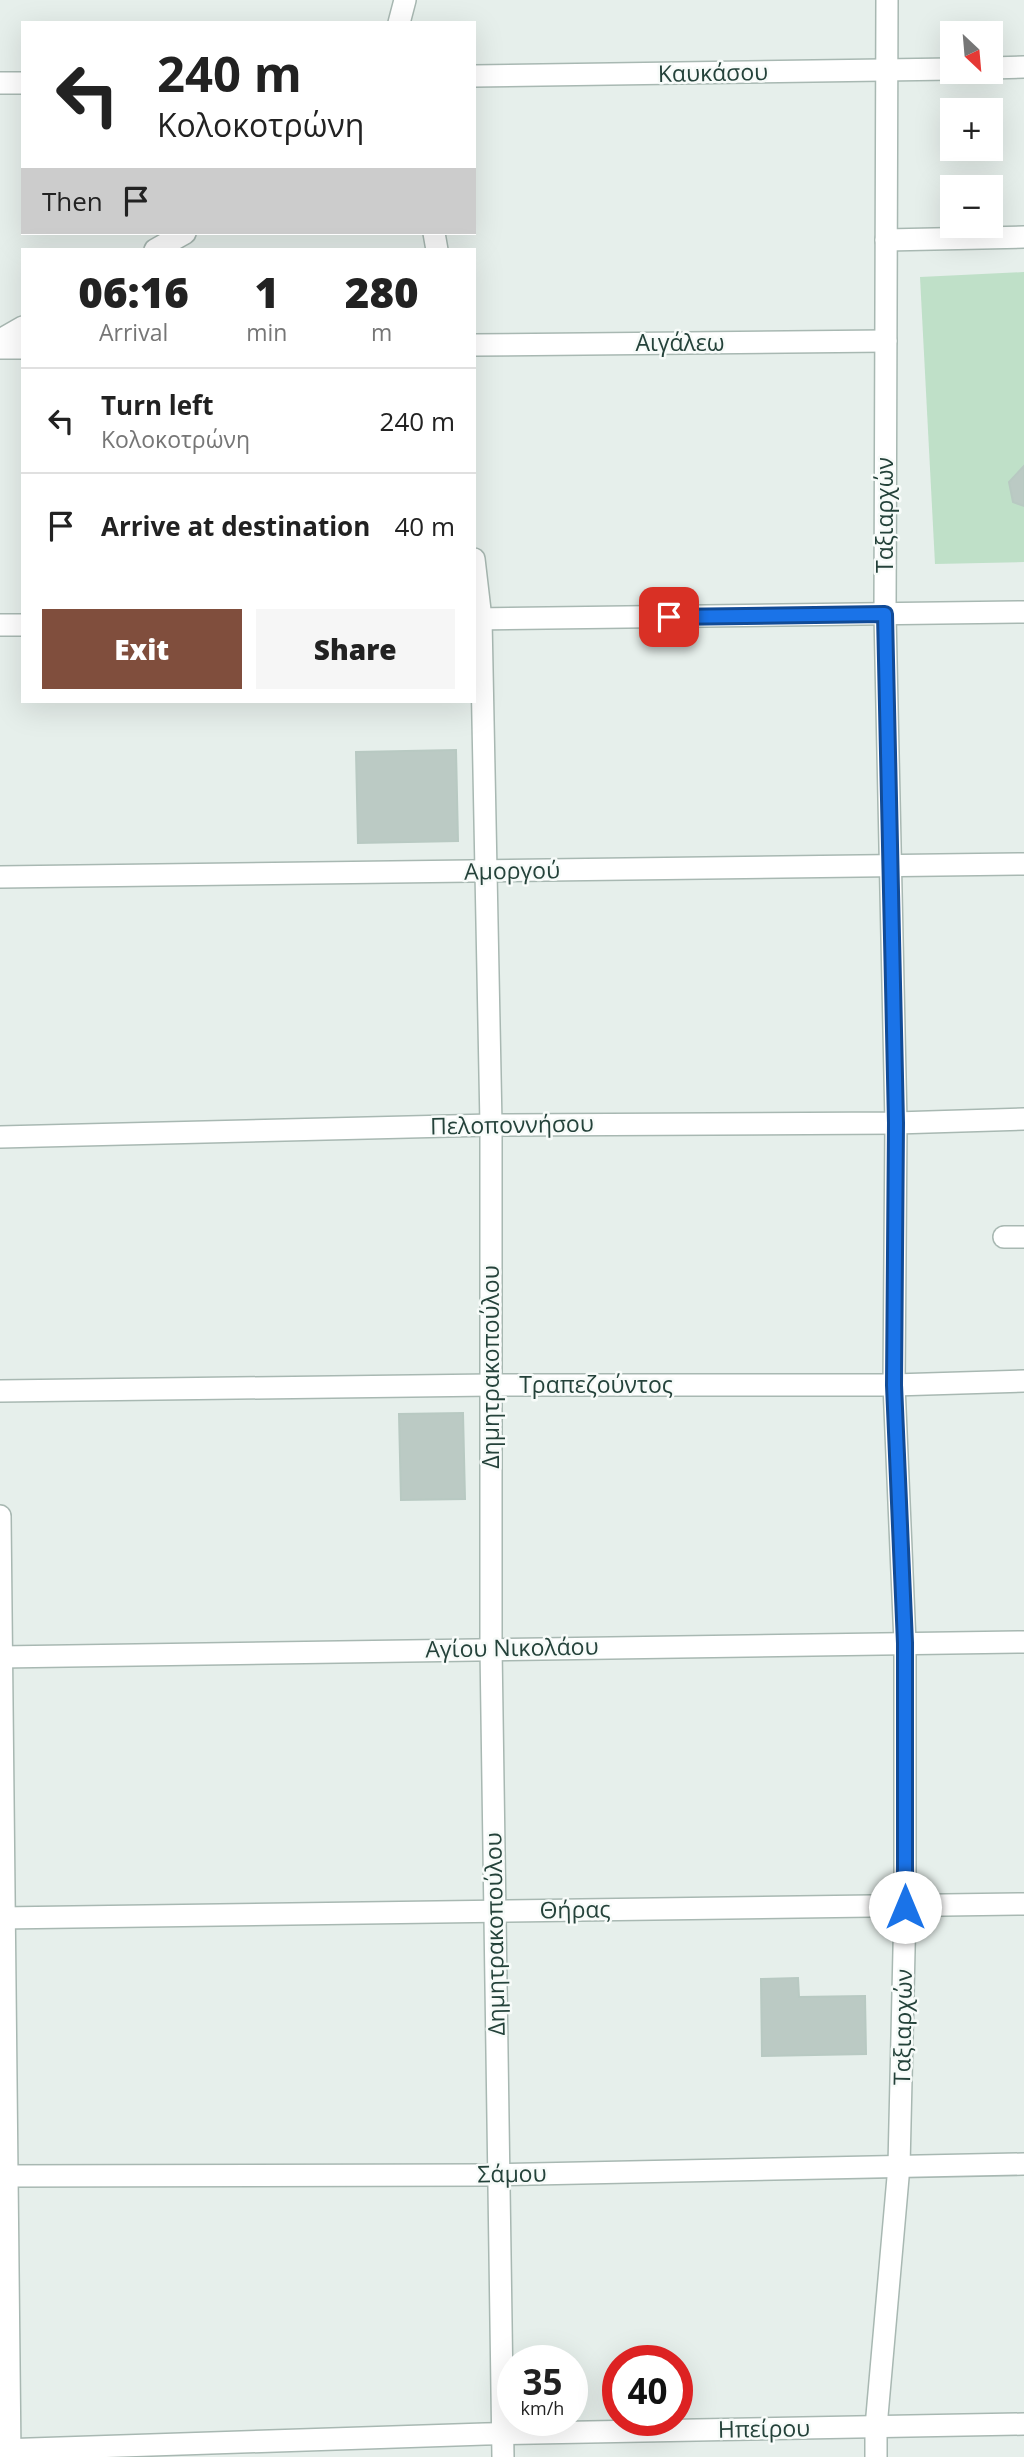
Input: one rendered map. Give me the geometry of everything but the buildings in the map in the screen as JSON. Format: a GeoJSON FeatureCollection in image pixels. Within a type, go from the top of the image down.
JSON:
{"type":"FeatureCollection","features":[{"type":"Feature","properties":{"kind":"street"},"geometry":{"type":"LineString","coordinates":[[400,21],[405,0]]}},
{"type":"Feature","properties":{"kind":"street","name":"Ταξιαρχών"},"geometry":{"type":"LineString","coordinates":[[876,2457],[876,2427],[900,2166],[905,1907],[905,1643],[894,1385],[896,1123],[885,614],[887,0]]}},
{"type":"Feature","properties":{"kind":"street"},"geometry":{"type":"LineString","coordinates":[[1003,68],[1024,67]]}},
{"type":"Feature","properties":{"kind":"street","name":"Καυκάσου"},"geometry":{"type":"LineString","coordinates":[[476,76],[940,69]]}},
{"type":"Feature","properties":{"kind":"street"},"geometry":{"type":"LineString","coordinates":[[0,83],[21,83]]}},
{"type":"Feature","properties":{"kind":"street"},"geometry":{"type":"LineString","coordinates":[[159,248],[182,235]]}},
{"type":"Feature","properties":{"kind":"street"},"geometry":{"type":"LineString","coordinates":[[886,240],[1024,237]]}},
{"type":"Feature","properties":{"kind":"street"},"geometry":{"type":"LineString","coordinates":[[0,340],[21,328]]}},
{"type":"Feature","properties":{"kind":"street","name":"Αιγάλεω"},"geometry":{"type":"LineString","coordinates":[[476,345],[886,341]]}},
{"type":"Feature","properties":{"kind":"street"},"geometry":{"type":"LineString","coordinates":[[0,348],[21,348]]}},
{"type":"Feature","properties":{"kind":"street","name":"Δημητρακοπούλου"},"geometry":{"type":"LineString","coordinates":[[476,599],[487,871],[491,1125],[491,1648],[501,2345]]}},
{"type":"Feature","properties":{"kind":"street"},"geometry":{"type":"LineString","coordinates":[[477,619],[1024,612]]}},
{"type":"Feature","properties":{"kind":"street"},"geometry":{"type":"LineString","coordinates":[[0,625],[21,625]]}},
{"type":"Feature","properties":{"kind":"street","name":"Αμοργού"},"geometry":{"type":"LineString","coordinates":[[0,877],[1024,864]]}},
{"type":"Feature","properties":{"kind":"street","name":"Πελοποννήσου"},"geometry":{"type":"LineString","coordinates":[[0,1136],[491,1125],[896,1123],[1024,1119]]}},
{"type":"Feature","properties":{"kind":"street","name":"Τραπεζούντος"},"geometry":{"type":"LineString","coordinates":[[0,1391],[491,1385],[894,1385],[1024,1381]]}},
{"type":"Feature","properties":{"kind":"street"},"geometry":{"type":"LineString","coordinates":[[0,1516],[7,2452]]}},
{"type":"Feature","properties":{"kind":"street","name":"Αγίου Νικολάου"},"geometry":{"type":"LineString","coordinates":[[1,1657],[1024,1642]]}},
{"type":"Feature","properties":{"kind":"street","name":"Θήρας"},"geometry":{"type":"LineString","coordinates":[[2,1917],[1024,1904]]}},
{"type":"Feature","properties":{"kind":"street","name":"Σάμου"},"geometry":{"type":"LineString","coordinates":[[4,2176],[500,2175],[1024,2164]]}},
{"type":"Feature","properties":{"kind":"street","name":"Ηπείρου"},"geometry":{"type":"LineString","coordinates":[[588,2432],[1024,2424]]}},
{"type":"Feature","properties":{"kind":"street","name":"Ηπείρου"},"geometry":{"type":"LineString","coordinates":[[7,2452],[497,2434]]}},
{"type":"Feature","properties":{"kind":"street","name":"Δημητρακοπούλου"},"geometry":{"type":"LineString","coordinates":[[502,2436],[503,2457]]}},
{"type":"Feature","properties":{"kind":"green space"},"geometry":{"type":"Polygon","coordinates":[[[1024,272],[1024,562],[935,564],[920,277],[1024,272]]]}},
{"type":"Feature","properties":{"kind":"route"},"geometry":{"type":"LineString","coordinates":[[669,617],[885,614],[896,1123],[894,1385],[905,1643],[905,1907]]}}]}
